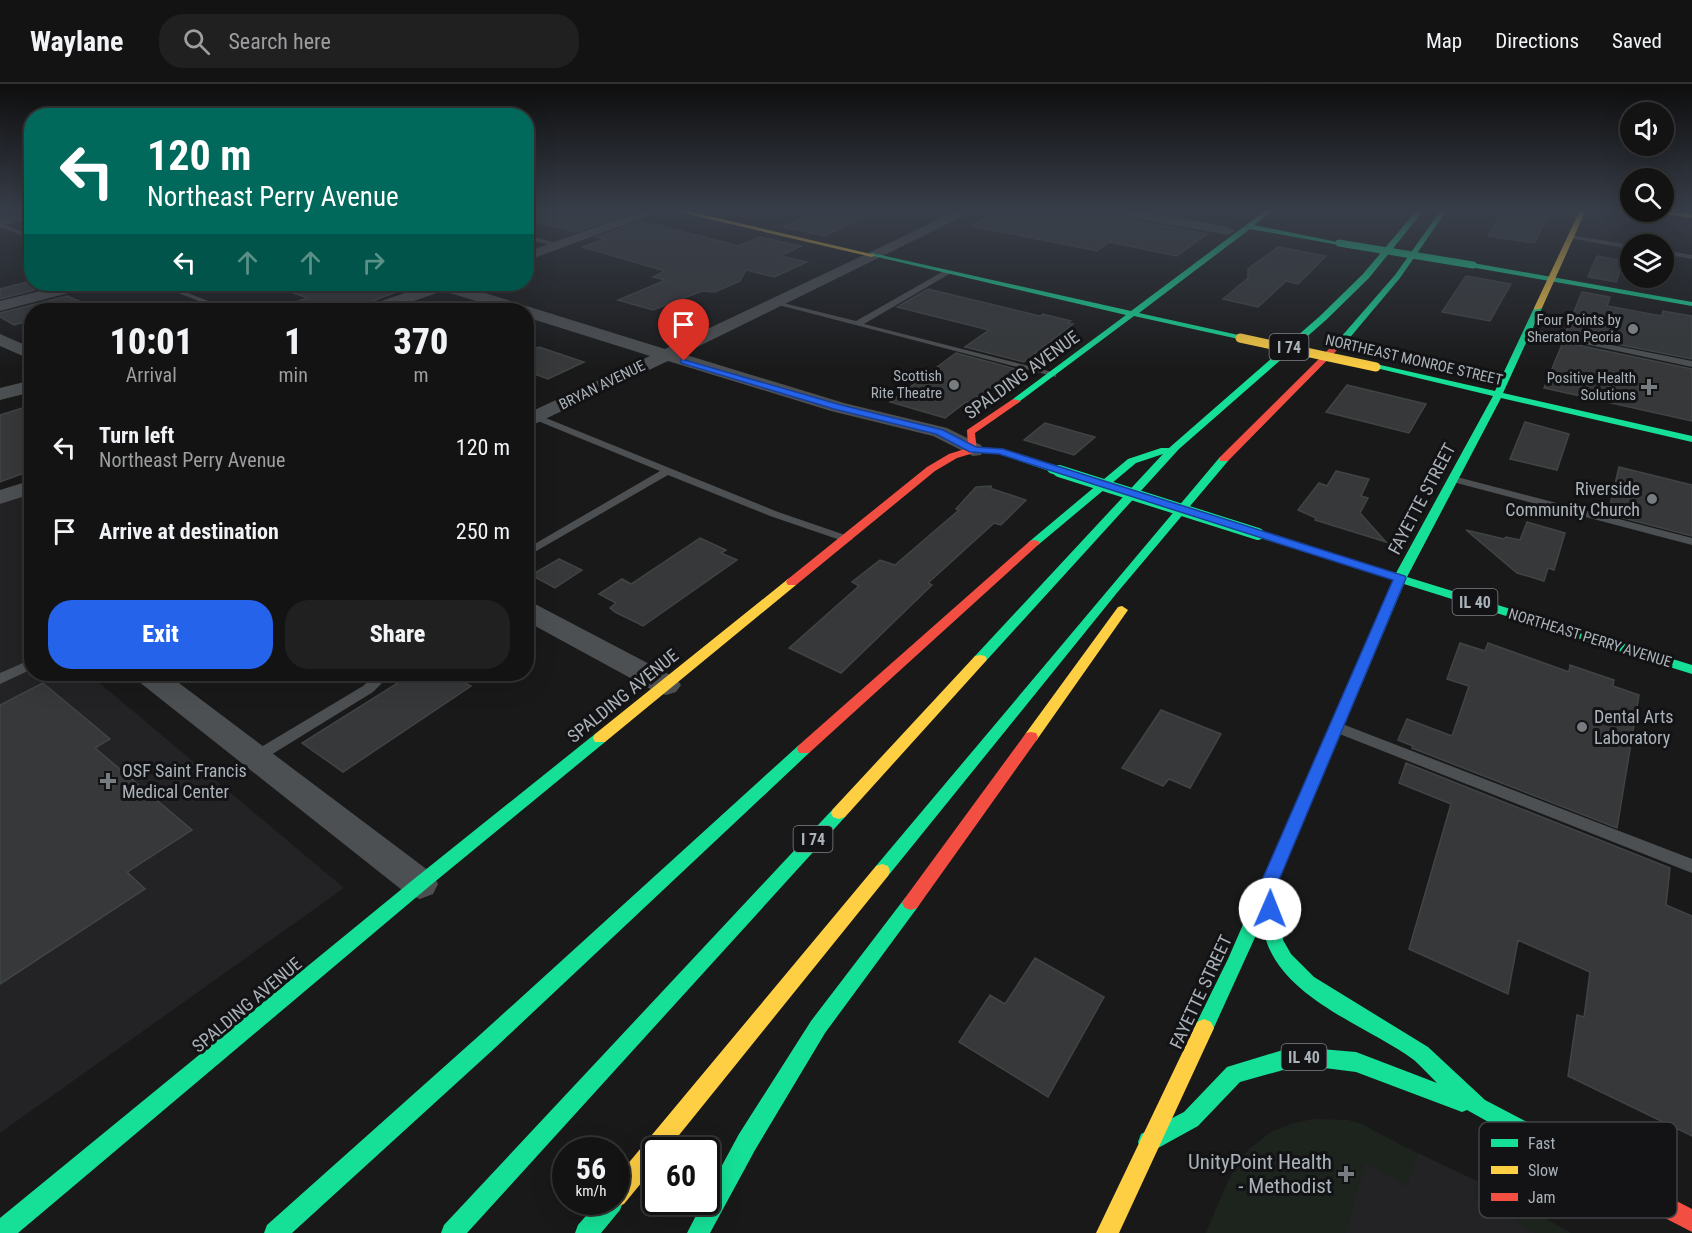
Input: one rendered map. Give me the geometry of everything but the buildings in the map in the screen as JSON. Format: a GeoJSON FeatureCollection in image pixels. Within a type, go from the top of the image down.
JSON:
{"type":"FeatureCollection","features":[{"type":"Feature","properties":{"kind":"main road","name":"NORTHEAST MONROE STREET"},"geometry":{"type":"LineString","coordinates":[[908,264],[1692,439]]}},
{"type":"Feature","properties":{"kind":"main road","name":"SPALDING AVENUE"},"geometry":{"type":"LineString","coordinates":[[0,1233],[420,884],[931,469],[953,456],[973,450],[970,432],[1053,375],[1133,315],[1192,264]]}},
{"type":"Feature","properties":{"kind":"main road","name":"I 74"},"geometry":{"type":"LineString","coordinates":[[452,1233],[1175,447],[1323,318],[1377,264]]}},
{"type":"Feature","properties":{"kind":"main road","name":"I 74"},"geometry":{"type":"LineString","coordinates":[[630,1179],[1186,502],[1411,264]]}},
{"type":"Feature","properties":{"kind":"main road"},"geometry":{"type":"LineString","coordinates":[[1465,264],[1692,304]]}},
{"type":"Feature","properties":{"kind":"main road","name":"FAYETTE STREET"},"geometry":{"type":"LineString","coordinates":[[1107,1233],[1236,961],[1400,578],[1497,395],[1559,264]]}},
{"type":"Feature","properties":{"kind":"main road"},"geometry":{"type":"LineString","coordinates":[[275,1233],[403,1121],[924,639],[1005,567],[1132,461],[1175,447]]}},
{"type":"Feature","properties":{"kind":"main road"},"geometry":{"type":"LineString","coordinates":[[1160,556],[1236,449]]}},
{"type":"Feature","properties":{"kind":"main road","name":"NORTHEAST PERRY AVENUE"},"geometry":{"type":"LineString","coordinates":[[973,450],[1000,451],[1692,670]]}},
{"type":"Feature","properties":{"kind":"main road"},"geometry":{"type":"LineString","coordinates":[[698,1233],[747,1142],[818,1028],[938,867],[1132,595]]}},
{"type":"Feature","properties":{"kind":"main road"},"geometry":{"type":"LineString","coordinates":[[1268,887],[1271,936],[1276,949],[1295,972],[1327,997],[1356,1012],[1421,1054],[1452,1086],[1478,1107]]}},
{"type":"Feature","properties":{"kind":"main road","name":"IL 40"},"geometry":{"type":"LineString","coordinates":[[1149,1142],[1191,1119],[1234,1074],[1283,1060],[1309,1057],[1356,1062],[1478,1107],[1506,1122]]}},
{"type":"Feature","properties":{"kind":"main road"},"geometry":{"type":"LineString","coordinates":[[630,1182],[676,1124]]}},
{"type":"Feature","properties":{"kind":"main road","name":"IL 40"},"geometry":{"type":"LineString","coordinates":[[1677,1213],[1692,1221]]}},
{"type":"Feature","properties":{"kind":"main road"},"geometry":{"type":"LineString","coordinates":[[586,1233],[602,1215]]}},
{"type":"Feature","properties":{"kind":"main road"},"geometry":{"type":"LineString","coordinates":[[591,1233],[604,1215]]}},
{"type":"Feature","properties":{"kind":"street","name":"BRYAN AVENUE"},"geometry":{"type":"LineString","coordinates":[[534,418],[860,264]]}},
{"type":"Feature","properties":{"kind":"street"},"geometry":{"type":"LineString","coordinates":[[0,306],[58,291]]}},
{"type":"Feature","properties":{"kind":"street"},"geometry":{"type":"LineString","coordinates":[[391,303],[424,291]]}},
{"type":"Feature","properties":{"kind":"street"},"geometry":{"type":"LineString","coordinates":[[464,291],[501,303]]}},
{"type":"Feature","properties":{"kind":"street","name":"NORTHEAST PERRY AVENUE"},"geometry":{"type":"LineString","coordinates":[[534,315],[838,407],[940,432],[973,450]]}},
{"type":"Feature","properties":{"kind":"street"},"geometry":{"type":"LineString","coordinates":[[0,339],[24,351]]}},
{"type":"Feature","properties":{"kind":"street"},"geometry":{"type":"LineString","coordinates":[[0,394],[24,388]]}},
{"type":"Feature","properties":{"kind":"street"},"geometry":{"type":"LineString","coordinates":[[0,497],[24,490]]}},
{"type":"Feature","properties":{"kind":"street"},"geometry":{"type":"LineString","coordinates":[[534,614],[666,685]]}},
{"type":"Feature","properties":{"kind":"street"},"geometry":{"type":"LineString","coordinates":[[157,681],[420,884]]}},
{"type":"Feature","properties":{"kind":"lane"},"geometry":{"type":"LineString","coordinates":[[857,324],[947,273]]}},
{"type":"Feature","properties":{"kind":"lane"},"geometry":{"type":"LineString","coordinates":[[178,291],[209,303]]}},
{"type":"Feature","properties":{"kind":"lane"},"geometry":{"type":"LineString","coordinates":[[775,303],[1053,375]]}},
{"type":"Feature","properties":{"kind":"lane"},"geometry":{"type":"LineString","coordinates":[[1529,330],[1692,364]]}},
{"type":"Feature","properties":{"kind":"lane"},"geometry":{"type":"LineString","coordinates":[[534,420],[669,470],[774,514],[847,539]]}},
{"type":"Feature","properties":{"kind":"lane"},"geometry":{"type":"LineString","coordinates":[[534,549],[669,470]]}},
{"type":"Feature","properties":{"kind":"lane"},"geometry":{"type":"LineString","coordinates":[[1453,478],[1692,542]]}},
{"type":"Feature","properties":{"kind":"lane"},"geometry":{"type":"LineString","coordinates":[[0,679],[24,667]]}},
{"type":"Feature","properties":{"kind":"lane"},"geometry":{"type":"LineString","coordinates":[[256,757],[376,681]]}},
{"type":"Feature","properties":{"kind":"lane"},"geometry":{"type":"LineString","coordinates":[[1336,727],[1692,866]]}},
{"type":"Feature","properties":{"kind":"shaded area","name":"OSF Saint Francis Medical Center"},"geometry":{"type":"Polygon","coordinates":[[[24,497],[24,681],[97,681],[344,888],[0,1133],[0,504],[24,497]]]}},
{"type":"Feature","properties":{"kind":"shaded area","name":"UnityPoint Health - Methodist"},"geometry":{"type":"Polygon","coordinates":[[[1314,1119],[1348,1120],[1479,1182],[1479,1218],[1544,1218],[1571,1233],[1206,1233],[1235,1167],[1248,1150],[1271,1132],[1293,1123],[1314,1119]]]}},
{"type":"Feature","properties":{"kind":"shaded area","name":"UnityPoint Health - Methodist"},"geometry":{"type":"Polygon","coordinates":[[[1314,1119],[1348,1120],[1362,1124],[1418,1154],[1406,1187],[1365,1163],[1346,1233],[1206,1233],[1223,1192],[1242,1158],[1270,1134],[1290,1125],[1314,1119]]]}},
{"type":"Feature","properties":{"kind":"shaded area"},"geometry":{"type":"Polygon","coordinates":[[[1477,1181],[1479,1182],[1479,1201],[1474,1198],[1477,1181]]]}},
{"type":"Feature","properties":{"kind":"shaded area"},"geometry":{"type":"Polygon","coordinates":[[[1509,1218],[1544,1218],[1571,1233],[1536,1233],[1509,1218]]]}},
{"type":"Feature","properties":{"kind":"traffic: fast"},"geometry":{"type":"LineString","coordinates":[[910,264],[1240,338]]}},
{"type":"Feature","properties":{"kind":"traffic: fast"},"geometry":{"type":"LineString","coordinates":[[1016,401],[1199,264]]}},
{"type":"Feature","properties":{"kind":"traffic: fast"},"geometry":{"type":"LineString","coordinates":[[980,659],[1175,447],[1323,318],[1376,264]]}},
{"type":"Feature","properties":{"kind":"traffic: fast"},"geometry":{"type":"LineString","coordinates":[[1344,339],[1407,264]]}},
{"type":"Feature","properties":{"kind":"traffic: fast"},"geometry":{"type":"LineString","coordinates":[[1465,264],[1473,265]]}},
{"type":"Feature","properties":{"kind":"traffic: fast"},"geometry":{"type":"LineString","coordinates":[[1473,265],[1692,304]]}},
{"type":"Feature","properties":{"kind":"traffic: fast"},"geometry":{"type":"LineString","coordinates":[[1204,1028],[1236,961],[1400,578],[1498,395],[1538,308]]}},
{"type":"Feature","properties":{"kind":"traffic: fast"},"geometry":{"type":"LineString","coordinates":[[1376,367],[1692,439]]}},
{"type":"Feature","properties":{"kind":"traffic: fast"},"geometry":{"type":"LineString","coordinates":[[973,450],[1000,451],[1052,469]]}},
{"type":"Feature","properties":{"kind":"traffic: fast"},"geometry":{"type":"LineString","coordinates":[[1034,543],[1132,461],[1165,450]]}},
{"type":"Feature","properties":{"kind":"traffic: fast"},"geometry":{"type":"LineString","coordinates":[[882,871],[1112,591],[1224,459]]}},
{"type":"Feature","properties":{"kind":"traffic: fast"},"geometry":{"type":"LineString","coordinates":[[1052,469],[1258,534]]}},
{"type":"Feature","properties":{"kind":"traffic: fast"},"geometry":{"type":"LineString","coordinates":[[1258,534],[1692,670]]}},
{"type":"Feature","properties":{"kind":"traffic: fast"},"geometry":{"type":"LineString","coordinates":[[0,1233],[420,884],[600,738]]}},
{"type":"Feature","properties":{"kind":"traffic: fast"},"geometry":{"type":"LineString","coordinates":[[275,1233],[489,1040],[804,749]]}},
{"type":"Feature","properties":{"kind":"traffic: fast"},"geometry":{"type":"LineString","coordinates":[[452,1233],[839,813]]}},
{"type":"Feature","properties":{"kind":"traffic: fast"},"geometry":{"type":"LineString","coordinates":[[1268,887],[1274,940],[1278,950],[1294,971],[1307,983],[1421,1054],[1478,1107],[1506,1122]]}},
{"type":"Feature","properties":{"kind":"traffic: fast"},"geometry":{"type":"LineString","coordinates":[[698,1233],[747,1142],[818,1027],[911,903]]}},
{"type":"Feature","properties":{"kind":"traffic: fast"},"geometry":{"type":"LineString","coordinates":[[1149,1142],[1191,1119],[1234,1074],[1283,1060],[1309,1057],[1356,1062],[1462,1102]]}},
{"type":"Feature","properties":{"kind":"traffic: fast"},"geometry":{"type":"LineString","coordinates":[[586,1233],[601,1215]]}},
{"type":"Feature","properties":{"kind":"traffic: slow"},"geometry":{"type":"LineString","coordinates":[[1538,308],[1558,264]]}},
{"type":"Feature","properties":{"kind":"traffic: slow"},"geometry":{"type":"LineString","coordinates":[[1240,338],[1376,367]]}},
{"type":"Feature","properties":{"kind":"traffic: slow"},"geometry":{"type":"LineString","coordinates":[[600,738],[792,582]]}},
{"type":"Feature","properties":{"kind":"traffic: slow"},"geometry":{"type":"LineString","coordinates":[[1031,737],[1122,610]]}},
{"type":"Feature","properties":{"kind":"traffic: slow"},"geometry":{"type":"LineString","coordinates":[[839,813],[980,659]]}},
{"type":"Feature","properties":{"kind":"traffic: slow"},"geometry":{"type":"LineString","coordinates":[[630,1179],[882,871]]}},
{"type":"Feature","properties":{"kind":"traffic: slow"},"geometry":{"type":"LineString","coordinates":[[1107,1233],[1204,1028]]}},
{"type":"Feature","properties":{"kind":"traffic: jam"},"geometry":{"type":"LineString","coordinates":[[1224,459],[1344,339]]}},
{"type":"Feature","properties":{"kind":"traffic: jam"},"geometry":{"type":"LineString","coordinates":[[792,582],[931,469],[953,456],[973,450],[970,432],[1016,401]]}},
{"type":"Feature","properties":{"kind":"traffic: jam"},"geometry":{"type":"LineString","coordinates":[[804,749],[1034,543]]}},
{"type":"Feature","properties":{"kind":"traffic: jam"},"geometry":{"type":"LineString","coordinates":[[911,903],[1031,737]]}},
{"type":"Feature","properties":{"kind":"traffic: jam"},"geometry":{"type":"LineString","coordinates":[[1677,1213],[1692,1221]]}},
{"type":"Feature","properties":{"kind":"place","name":"Four Points by Sheraton Peoria"},"geometry":{"type":"Point","coordinates":[1633,329]}},
{"type":"Feature","properties":{"kind":"place","name":"Scottish Rite Theatre"},"geometry":{"type":"Point","coordinates":[954,385]}},
{"type":"Feature","properties":{"kind":"place","name":"Positive Health Solutions"},"geometry":{"type":"Point","coordinates":[1649,387]}},
{"type":"Feature","properties":{"kind":"place","name":"Riverside Community Church"},"geometry":{"type":"Point","coordinates":[1652,499]}},
{"type":"Feature","properties":{"kind":"place","name":"Dental Arts Laboratory"},"geometry":{"type":"Point","coordinates":[1582,727]}},
{"type":"Feature","properties":{"kind":"place","name":"OSF Saint Francis Medical Center"},"geometry":{"type":"Point","coordinates":[108,781]}},
{"type":"Feature","properties":{"kind":"place","name":"UnityPoint Health - Methodist"},"geometry":{"type":"Point","coordinates":[1346,1174]}},
{"type":"Feature","properties":{"kind":"route"},"geometry":{"type":"LineString","coordinates":[[684,361],[838,407],[940,432],[973,450],[1000,451],[1400,578],[1268,887],[1270,909]]}}]}
